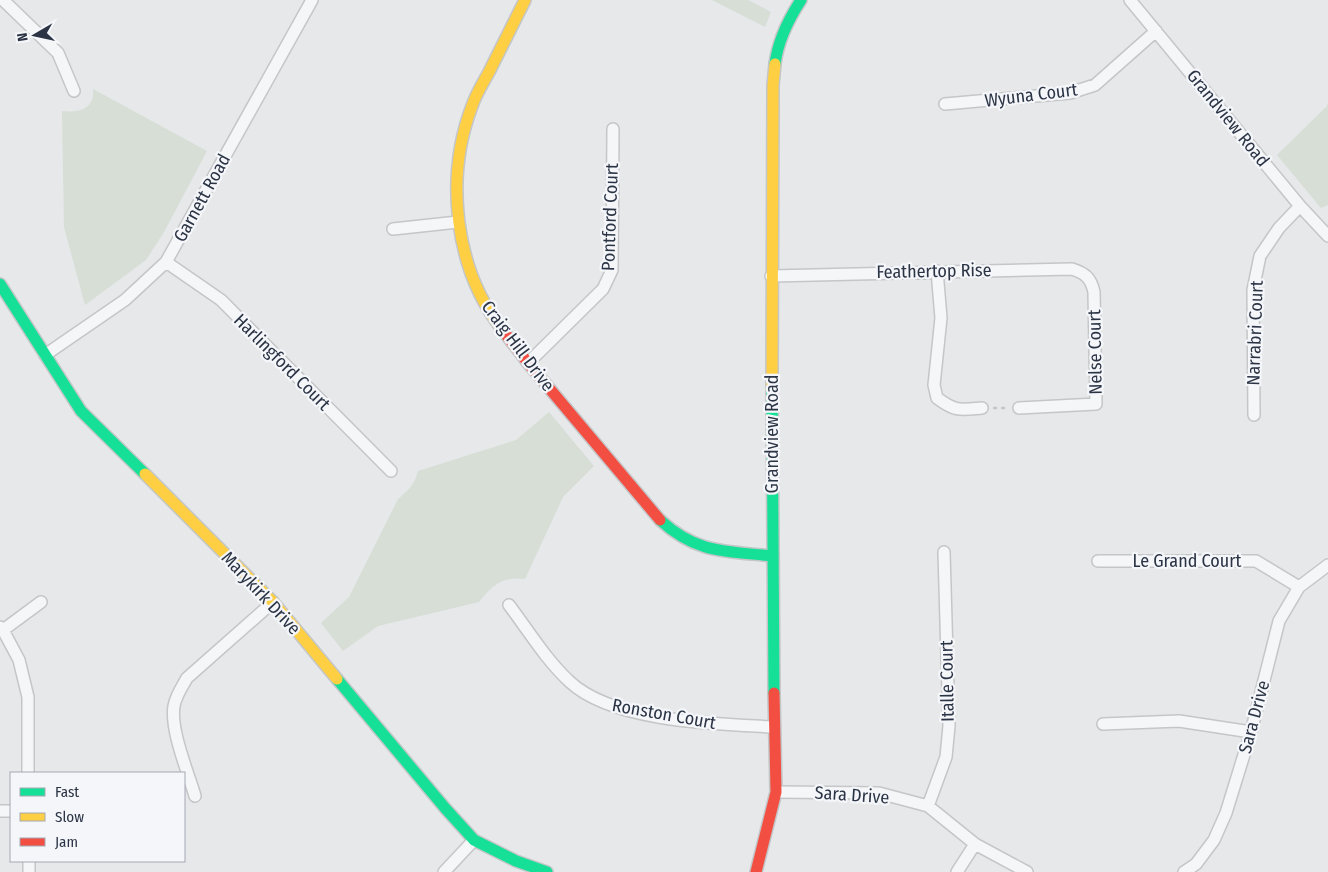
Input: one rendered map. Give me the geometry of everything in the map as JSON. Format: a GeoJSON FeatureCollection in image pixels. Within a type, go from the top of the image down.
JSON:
{"type":"FeatureCollection","features":[{"type":"Feature","properties":{"kind":"street"},"geometry":{"type":"LineString","coordinates":[[3,0],[58,53],[74,91]]}},
{"type":"Feature","properties":{"kind":"street","name":"Garnett Road"},"geometry":{"type":"LineString","coordinates":[[45,355],[125,300],[166,262],[312,0]]}},
{"type":"Feature","properties":{"kind":"street","name":"Craig Hill Drive"},"geometry":{"type":"LineString","coordinates":[[525,0],[472,105],[458,165],[458,222],[464,248],[478,289],[494,318],[528,363],[654,514],[673,532],[695,544],[716,550],[773,556]]}},
{"type":"Feature","properties":{"kind":"street","name":"Grandview Road"},"geometry":{"type":"LineString","coordinates":[[756,872],[776,792],[771,276],[773,85],[777,51],[788,21],[802,0]]}},
{"type":"Feature","properties":{"kind":"street","name":"Grandview Road"},"geometry":{"type":"LineString","coordinates":[[1130,0],[1300,206],[1328,236]]}},
{"type":"Feature","properties":{"kind":"street","name":"Wyuna Court"},"geometry":{"type":"LineString","coordinates":[[945,104],[1070,93],[1095,85],[1156,31]]}},
{"type":"Feature","properties":{"kind":"street","name":"Pontford Court"},"geometry":{"type":"LineString","coordinates":[[528,363],[603,289],[612,270],[613,129]]}},
{"type":"Feature","properties":{"kind":"street","name":"Narrabri Court"},"geometry":{"type":"LineString","coordinates":[[1254,415],[1253,290],[1260,256],[1279,228],[1300,206]]}},
{"type":"Feature","properties":{"kind":"street"},"geometry":{"type":"LineString","coordinates":[[393,229],[458,222]]}},
{"type":"Feature","properties":{"kind":"street","name":"Harlingford Court"},"geometry":{"type":"LineString","coordinates":[[166,262],[221,300],[391,471]]}},
{"type":"Feature","properties":{"kind":"street","name":"Feathertop Rise"},"geometry":{"type":"LineString","coordinates":[[771,276],[1072,269],[1087,276],[1092,283]]}},
{"type":"Feature","properties":{"kind":"street"},"geometry":{"type":"LineString","coordinates":[[937,271],[942,318],[934,385],[937,398],[959,410],[982,408]]}},
{"type":"Feature","properties":{"kind":"street","name":"Nelse Court"},"geometry":{"type":"LineString","coordinates":[[1019,408],[1096,404],[1094,292],[1092,283]]}},
{"type":"Feature","properties":{"kind":"street","name":"Marykirk Drive"},"geometry":{"type":"LineString","coordinates":[[0,284],[81,411],[273,602],[445,808],[474,840],[547,872]]}},
{"type":"Feature","properties":{"kind":"street","name":"Italle Court"},"geometry":{"type":"LineString","coordinates":[[928,806],[946,757],[949,726],[944,552]]}},
{"type":"Feature","properties":{"kind":"street","name":"Le Grand Court"},"geometry":{"type":"LineString","coordinates":[[1098,561],[1256,561],[1299,587]]}},
{"type":"Feature","properties":{"kind":"street","name":"Sara Drive"},"geometry":{"type":"LineString","coordinates":[[1184,872],[1200,868],[1226,813],[1251,732],[1279,621],[1299,587],[1328,565]]}},
{"type":"Feature","properties":{"kind":"street"},"geometry":{"type":"LineString","coordinates":[[28,772],[28,697],[19,660],[2,628],[41,602]]}},
{"type":"Feature","properties":{"kind":"street"},"geometry":{"type":"LineString","coordinates":[[195,796],[174,727],[174,707],[178,692],[187,678],[273,602]]}},
{"type":"Feature","properties":{"kind":"street","name":"Ronston Court"},"geometry":{"type":"LineString","coordinates":[[508,605],[554,666],[570,683],[596,699],[622,709],[698,723],[774,727]]}},
{"type":"Feature","properties":{"kind":"street"},"geometry":{"type":"LineString","coordinates":[[1103,724],[1179,721],[1251,732]]}},
{"type":"Feature","properties":{"kind":"street","name":"Sara Drive"},"geometry":{"type":"LineString","coordinates":[[776,792],[879,793],[928,806],[975,844],[1027,872]]}},
{"type":"Feature","properties":{"kind":"street"},"geometry":{"type":"LineString","coordinates":[[444,872],[474,840]]}},
{"type":"Feature","properties":{"kind":"street"},"geometry":{"type":"LineString","coordinates":[[957,872],[975,844]]}},
{"type":"Feature","properties":{"kind":"path"},"geometry":{"type":"LineString","coordinates":[[982,408],[1019,408]]}},
{"type":"Feature","properties":{"kind":"shaded area"},"geometry":{"type":"Polygon","coordinates":[[[712,0],[748,0],[771,12],[765,27],[712,0]]]}},
{"type":"Feature","properties":{"kind":"shaded area"},"geometry":{"type":"Polygon","coordinates":[[[93,89],[207,151],[164,232],[146,260],[85,305],[64,227],[62,111],[74,111],[85,108],[91,101],[93,89]]]}},
{"type":"Feature","properties":{"kind":"shaded area"},"geometry":{"type":"Polygon","coordinates":[[[1328,102],[1328,205],[1321,208],[1277,155],[1327,106],[1328,102]]]}},
{"type":"Feature","properties":{"kind":"shaded area"},"geometry":{"type":"Polygon","coordinates":[[[549,412],[594,466],[563,497],[525,579],[504,580],[493,586],[479,602],[378,626],[343,651],[321,623],[349,597],[398,499],[411,487],[418,471],[516,440],[549,412]]]}},
{"type":"Feature","properties":{"kind":"traffic: fast"},"geometry":{"type":"LineString","coordinates":[[775,64],[784,30],[801,0]]}},
{"type":"Feature","properties":{"kind":"traffic: fast"},"geometry":{"type":"LineString","coordinates":[[0,284],[81,411],[145,474]]}},
{"type":"Feature","properties":{"kind":"traffic: fast"},"geometry":{"type":"LineString","coordinates":[[772,390],[774,693]]}},
{"type":"Feature","properties":{"kind":"traffic: fast"},"geometry":{"type":"LineString","coordinates":[[660,520],[674,531],[700,545],[726,551],[773,556]]}},
{"type":"Feature","properties":{"kind":"traffic: fast"},"geometry":{"type":"LineString","coordinates":[[337,679],[474,840],[516,861],[547,872]]}},
{"type":"Feature","properties":{"kind":"traffic: slow"},"geometry":{"type":"LineString","coordinates":[[501,328],[485,304],[473,278],[464,250],[459,221],[457,191],[459,162],[464,133],[474,102],[525,0]]}},
{"type":"Feature","properties":{"kind":"traffic: slow"},"geometry":{"type":"LineString","coordinates":[[772,390],[773,85],[775,64]]}},
{"type":"Feature","properties":{"kind":"traffic: slow"},"geometry":{"type":"LineString","coordinates":[[145,474],[273,602],[337,679]]}},
{"type":"Feature","properties":{"kind":"traffic: jam"},"geometry":{"type":"LineString","coordinates":[[501,328],[528,363],[660,520]]}},
{"type":"Feature","properties":{"kind":"traffic: jam"},"geometry":{"type":"LineString","coordinates":[[756,872],[776,792],[774,693]]}}]}
